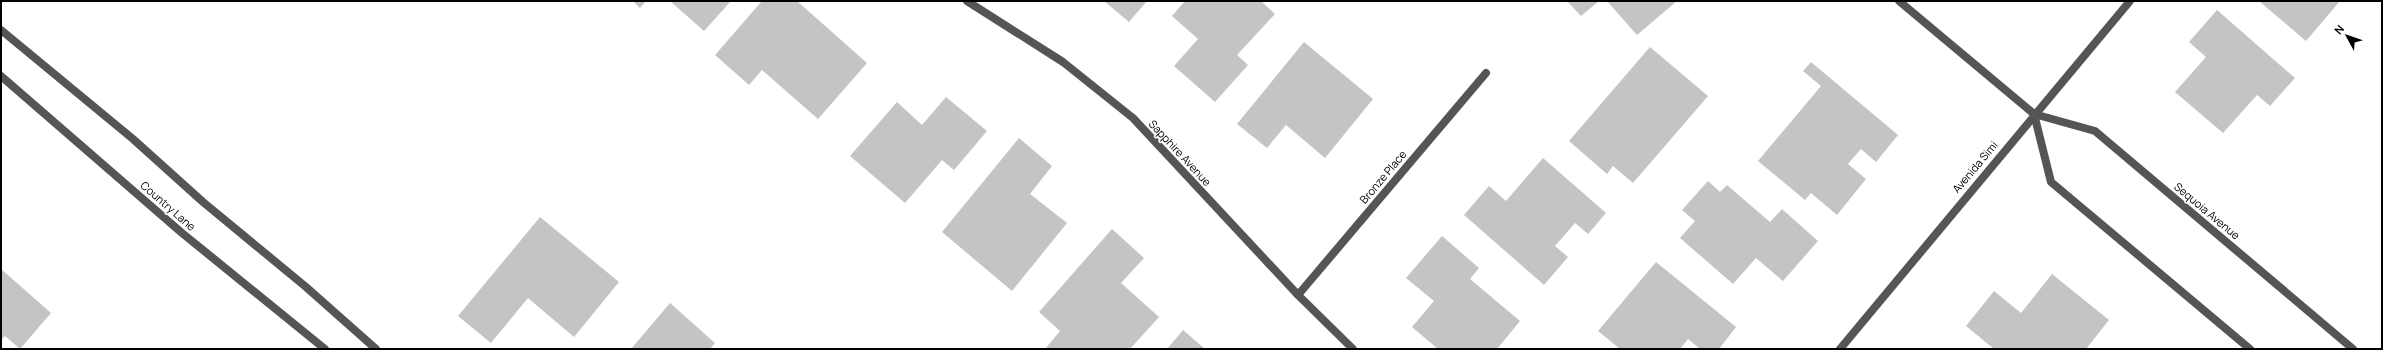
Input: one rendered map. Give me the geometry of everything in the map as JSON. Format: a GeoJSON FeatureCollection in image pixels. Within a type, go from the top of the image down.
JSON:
{"type":"FeatureCollection","features":[{"type":"Feature","properties":{"kind":"street","name":"Sapphire Avenue"},"geometry":{"type":"LineString","coordinates":[[967,1],[1063,62],[1133,118],[1298,295],[1353,349]]}},
{"type":"Feature","properties":{"kind":"street","name":"Sequoia Avenue"},"geometry":{"type":"LineString","coordinates":[[1899,1],[2034,114],[2095,131],[2353,349]]}},
{"type":"Feature","properties":{"kind":"street","name":"Avenida Simi"},"geometry":{"type":"LineString","coordinates":[[1840,349],[2034,114],[2130,1]]}},
{"type":"Feature","properties":{"kind":"street"},"geometry":{"type":"LineString","coordinates":[[1,30],[133,139],[203,202],[306,287],[376,349]]}},
{"type":"Feature","properties":{"kind":"street","name":"Bronze Place"},"geometry":{"type":"LineString","coordinates":[[1298,295],[1486,73]]}},
{"type":"Feature","properties":{"kind":"street","name":"Country Lane"},"geometry":{"type":"LineString","coordinates":[[1,76],[182,233],[325,349]]}},
{"type":"Feature","properties":{"kind":"street"},"geometry":{"type":"LineString","coordinates":[[2034,114],[2051,182],[2250,349]]}},
{"type":"Feature","properties":{"kind":"building"},"geometry":{"type":"Polygon","coordinates":[[[633,1],[646,1],[640,8],[633,1]]]}},
{"type":"Feature","properties":{"kind":"building"},"geometry":{"type":"Polygon","coordinates":[[[670,1],[731,1],[704,31],[670,1]]]}},
{"type":"Feature","properties":{"kind":"building"},"geometry":{"type":"Polygon","coordinates":[[[762,1],[797,1],[867,63],[818,119],[762,70],[749,85],[715,55],[762,1]]]}},
{"type":"Feature","properties":{"kind":"building"},"geometry":{"type":"Polygon","coordinates":[[[1104,1],[1147,1],[1129,22],[1104,1]]]}},
{"type":"Feature","properties":{"kind":"building"},"geometry":{"type":"Polygon","coordinates":[[[1185,1],[1261,1],[1275,14],[1237,55],[1248,65],[1215,102],[1174,66],[1198,39],[1172,16],[1185,1]]]}},
{"type":"Feature","properties":{"kind":"building"},"geometry":{"type":"Polygon","coordinates":[[[1567,1],[1599,1],[1581,16],[1567,1]]]}},
{"type":"Feature","properties":{"kind":"building"},"geometry":{"type":"Polygon","coordinates":[[[1607,1],[1677,1],[1637,35],[1607,1]]]}},
{"type":"Feature","properties":{"kind":"building"},"geometry":{"type":"Polygon","coordinates":[[[2259,1],[2340,1],[2306,41],[2259,1]]]}},
{"type":"Feature","properties":{"kind":"building"},"geometry":{"type":"Polygon","coordinates":[[[2217,10],[2295,78],[2270,106],[2257,95],[2223,133],[2175,92],[2206,57],[2189,42],[2217,10]]]}},
{"type":"Feature","properties":{"kind":"building"},"geometry":{"type":"Polygon","coordinates":[[[1304,42],[1373,99],[1325,158],[1286,125],[1267,148],[1237,124],[1304,42]]]}},
{"type":"Feature","properties":{"kind":"building"},"geometry":{"type":"Polygon","coordinates":[[[1650,47],[1708,96],[1633,183],[1613,166],[1607,174],[1569,141],[1650,47]]]}},
{"type":"Feature","properties":{"kind":"building"},"geometry":{"type":"Polygon","coordinates":[[[1811,62],[1898,135],[1876,162],[1861,149],[1848,164],[1866,179],[1837,215],[1811,193],[1805,200],[1758,161],[1821,86],[1803,71],[1811,62]]]}},
{"type":"Feature","properties":{"kind":"building"},"geometry":{"type":"Polygon","coordinates":[[[946,97],[987,131],[954,170],[942,160],[905,203],[850,156],[897,102],[922,125],[946,97]]]}},
{"type":"Feature","properties":{"kind":"building"},"geometry":{"type":"Polygon","coordinates":[[[1019,138],[1052,166],[1030,194],[1067,223],[1012,291],[942,232],[1019,138]]]}},
{"type":"Feature","properties":{"kind":"building"},"geometry":{"type":"Polygon","coordinates":[[[1543,158],[1606,213],[1588,234],[1575,223],[1555,246],[1568,257],[1544,285],[1464,215],[1489,186],[1506,201],[1543,158]]]}},
{"type":"Feature","properties":{"kind":"building"},"geometry":{"type":"Polygon","coordinates":[[[1708,181],[1720,192],[1727,185],[1770,222],[1782,209],[1818,241],[1783,281],[1756,258],[1733,284],[1680,238],[1695,221],[1682,210],[1708,181]]]}},
{"type":"Feature","properties":{"kind":"building"},"geometry":{"type":"Polygon","coordinates":[[[540,217],[619,282],[574,337],[528,298],[491,343],[458,316],[540,217]]]}},
{"type":"Feature","properties":{"kind":"building"},"geometry":{"type":"Polygon","coordinates":[[[1112,229],[1144,258],[1121,283],[1159,317],[1130,349],[1045,349],[1060,331],[1039,312],[1112,229]]]}},
{"type":"Feature","properties":{"kind":"building"},"geometry":{"type":"Polygon","coordinates":[[[1442,236],[1479,268],[1470,279],[1520,321],[1497,349],[1438,349],[1412,327],[1434,301],[1406,278],[1442,236]]]}},
{"type":"Feature","properties":{"kind":"building"},"geometry":{"type":"Polygon","coordinates":[[[1656,262],[1736,327],[1719,349],[1700,349],[1688,339],[1680,349],[1620,349],[1598,331],[1656,262]]]}},
{"type":"Feature","properties":{"kind":"building"},"geometry":{"type":"Polygon","coordinates":[[[1,269],[51,313],[20,349],[5,336],[1,340],[1,269]]]}},
{"type":"Feature","properties":{"kind":"building"},"geometry":{"type":"Polygon","coordinates":[[[2052,274],[2109,320],[2086,349],[1994,349],[1966,326],[1994,291],[2021,313],[2052,274]]]}},
{"type":"Feature","properties":{"kind":"building"},"geometry":{"type":"Polygon","coordinates":[[[670,303],[715,343],[710,349],[631,349],[670,303]]]}},
{"type":"Feature","properties":{"kind":"building"},"geometry":{"type":"Polygon","coordinates":[[[1183,330],[1205,349],[1167,349],[1183,330]]]}}]}
